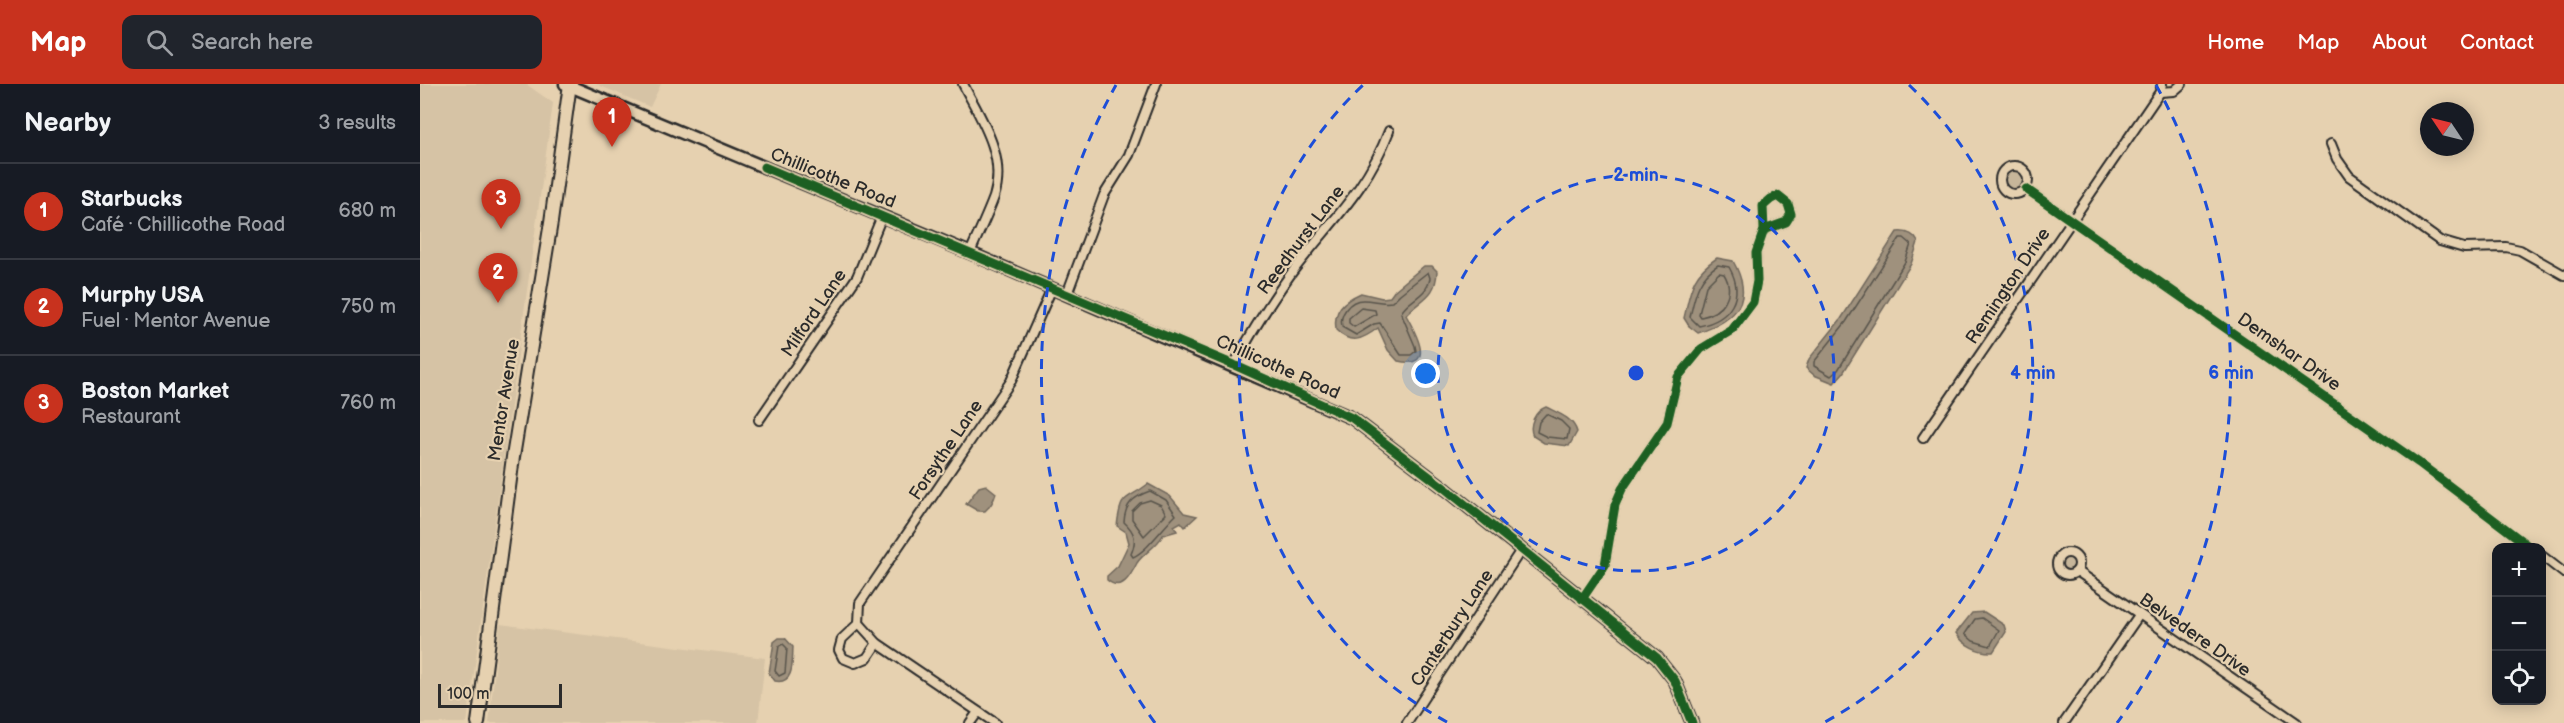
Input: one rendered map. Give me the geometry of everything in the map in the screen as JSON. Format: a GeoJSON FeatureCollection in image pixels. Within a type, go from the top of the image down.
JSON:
{"type":"FeatureCollection","features":[{"type":"Feature","properties":{"kind":"main road","name":"Mentor Avenue"},"geometry":{"type":"LineString","coordinates":[[478,723],[513,457],[551,222],[568,85]]}},
{"type":"Feature","properties":{"kind":"street"},"geometry":{"type":"LineString","coordinates":[[963,84],[990,135],[997,159],[998,178],[994,196],[970,253]]}},
{"type":"Feature","properties":{"kind":"street"},"geometry":{"type":"LineString","coordinates":[[1066,294],[1104,195],[1129,155],[1156,84]]}},
{"type":"Feature","properties":{"kind":"street"},"geometry":{"type":"LineString","coordinates":[[2161,88],[2174,92],[2182,84]]}},
{"type":"Feature","properties":{"kind":"street","name":"Chillicothe Road"},"geometry":{"type":"LineString","coordinates":[[568,85],[1234,365],[1352,418],[1399,452],[1657,658],[1675,681],[1692,723]]}},
{"type":"Feature","properties":{"kind":"street","name":"Remington Drive"},"geometry":{"type":"LineString","coordinates":[[1923,438],[2161,88]]}},
{"type":"Feature","properties":{"kind":"street","name":"Reedhurst Lane"},"geometry":{"type":"LineString","coordinates":[[1234,365],[1245,343],[1291,274],[1342,214],[1378,160],[1389,131]]}},
{"type":"Feature","properties":{"kind":"street"},"geometry":{"type":"LineString","coordinates":[[2331,144],[2337,159],[2349,176],[2440,241],[2464,248],[2513,248],[2529,254],[2564,274]]}},
{"type":"Feature","properties":{"kind":"street","name":"Demshar Drive"},"geometry":{"type":"LineString","coordinates":[[2026,189],[2409,457],[2524,543]]}},
{"type":"Feature","properties":{"kind":"street"},"geometry":{"type":"LineString","coordinates":[[1582,599],[1605,565],[1615,506],[1622,489],[1667,423],[1678,377],[1701,349],[1732,330],[1753,302],[1757,282],[1756,253],[1764,230],[1763,206],[1778,196],[1788,204],[1791,214],[1786,222],[1764,230]]}},
{"type":"Feature","properties":{"kind":"street","name":"Milford Lane"},"geometry":{"type":"LineString","coordinates":[[759,420],[857,277],[882,216]]}},
{"type":"Feature","properties":{"kind":"street","name":"Forsythe Lane"},"geometry":{"type":"LineString","coordinates":[[859,623],[860,603],[1011,381],[1052,288]]}},
{"type":"Feature","properties":{"kind":"street","name":"Canterbury Lane"},"geometry":{"type":"LineString","coordinates":[[1407,723],[1521,550]]}},
{"type":"Feature","properties":{"kind":"street"},"geometry":{"type":"LineString","coordinates":[[2546,560],[2564,573]]}},
{"type":"Feature","properties":{"kind":"street","name":"Belvedere Drive"},"geometry":{"type":"LineString","coordinates":[[2077,571],[2297,723]]}},
{"type":"Feature","properties":{"kind":"street"},"geometry":{"type":"LineString","coordinates":[[2064,723],[2139,615]]}},
{"type":"Feature","properties":{"kind":"street"},"geometry":{"type":"LineString","coordinates":[[878,643],[867,658],[855,663],[843,658],[839,650],[842,639],[859,623],[878,643],[995,723]]}},
{"type":"Feature","properties":{"kind":"street"},"geometry":{"type":"LineString","coordinates":[[970,723],[978,712]]}},
{"type":"Feature","properties":{"kind":"shaded area"},"geometry":{"type":"Polygon","coordinates":[[[420,84],[526,84],[553,103],[467,723],[420,723],[420,84]]]}},
{"type":"Feature","properties":{"kind":"shaded area"},"geometry":{"type":"Polygon","coordinates":[[[596,84],[661,84],[650,107],[596,84]]]}},
{"type":"Feature","properties":{"kind":"shaded area"},"geometry":{"type":"Polygon","coordinates":[[[2014,170],[2021,173],[2024,180],[2021,187],[2014,190],[2007,187],[2004,180],[2007,173],[2014,170]]]}},
{"type":"Feature","properties":{"kind":"shaded area"},"geometry":{"type":"Polygon","coordinates":[[[2067,557],[2072,559],[2074,564],[2072,569],[2067,571],[2062,569],[2060,564],[2062,559],[2067,557]]]}},
{"type":"Feature","properties":{"kind":"shaded area"},"geometry":{"type":"Polygon","coordinates":[[[500,624],[765,658],[758,723],[489,723],[500,624]]]}},
{"type":"Feature","properties":{"kind":"water"},"geometry":{"type":"Polygon","coordinates":[[[1897,232],[1909,234],[1918,242],[1911,264],[1843,373],[1834,383],[1814,375],[1806,368],[1809,359],[1841,319],[1897,232]]]}},
{"type":"Feature","properties":{"kind":"water"},"geometry":{"type":"Polygon","coordinates":[[[1717,258],[1733,261],[1742,287],[1742,297],[1732,315],[1712,328],[1698,333],[1689,326],[1684,318],[1688,299],[1697,277],[1708,264],[1717,258]]]}},
{"type":"Feature","properties":{"kind":"water"},"geometry":{"type":"Polygon","coordinates":[[[1424,266],[1432,266],[1437,271],[1434,287],[1427,297],[1406,315],[1420,347],[1417,360],[1398,361],[1388,350],[1378,328],[1357,339],[1347,338],[1336,330],[1338,312],[1349,299],[1361,293],[1382,298],[1390,297],[1395,290],[1424,266]]]}},
{"type":"Feature","properties":{"kind":"water"},"geometry":{"type":"Polygon","coordinates":[[[1546,407],[1564,416],[1575,427],[1577,432],[1569,446],[1544,443],[1533,436],[1531,427],[1534,419],[1546,407]]]}},
{"type":"Feature","properties":{"kind":"water"},"geometry":{"type":"Polygon","coordinates":[[[1148,484],[1170,496],[1184,513],[1197,516],[1185,527],[1181,522],[1174,526],[1177,531],[1163,535],[1140,559],[1125,581],[1117,585],[1107,580],[1107,576],[1118,566],[1129,543],[1126,532],[1117,526],[1120,508],[1125,499],[1148,484]]]}},
{"type":"Feature","properties":{"kind":"water"},"geometry":{"type":"Polygon","coordinates":[[[986,485],[996,493],[992,503],[985,511],[978,511],[966,504],[979,487],[986,485]]]}},
{"type":"Feature","properties":{"kind":"water"},"geometry":{"type":"Polygon","coordinates":[[[1984,612],[2004,625],[2006,632],[1993,652],[1972,647],[1956,633],[1972,613],[1984,612]]]}},
{"type":"Feature","properties":{"kind":"water"},"geometry":{"type":"Polygon","coordinates":[[[779,638],[785,638],[793,647],[792,665],[786,679],[775,681],[769,673],[774,642],[779,638]]]}},
{"type":"Feature","properties":{"kind":"cycle path"},"geometry":{"type":"LineString","coordinates":[[764,167],[1234,365],[1352,418],[1447,490],[1657,658],[1675,681],[1692,723]]}},
{"type":"Feature","properties":{"kind":"cycle path"},"geometry":{"type":"LineString","coordinates":[[2026,189],[2419,463],[2524,543]]}},
{"type":"Feature","properties":{"kind":"cycle path"},"geometry":{"type":"LineString","coordinates":[[1582,599],[1605,565],[1615,505],[1622,489],[1667,423],[1678,377],[1701,349],[1732,330],[1753,302],[1757,281],[1756,253],[1764,230],[1763,206],[1778,196],[1788,204],[1791,214],[1786,222],[1764,230]]}},
{"type":"Feature","properties":{"kind":"place","name":"Starbucks"},"geometry":{"type":"Point","coordinates":[612,147]}},
{"type":"Feature","properties":{"kind":"place","name":"Boston Market"},"geometry":{"type":"Point","coordinates":[501,229]}},
{"type":"Feature","properties":{"kind":"place","name":"Murphy USA"},"geometry":{"type":"Point","coordinates":[498,303]}}]}
